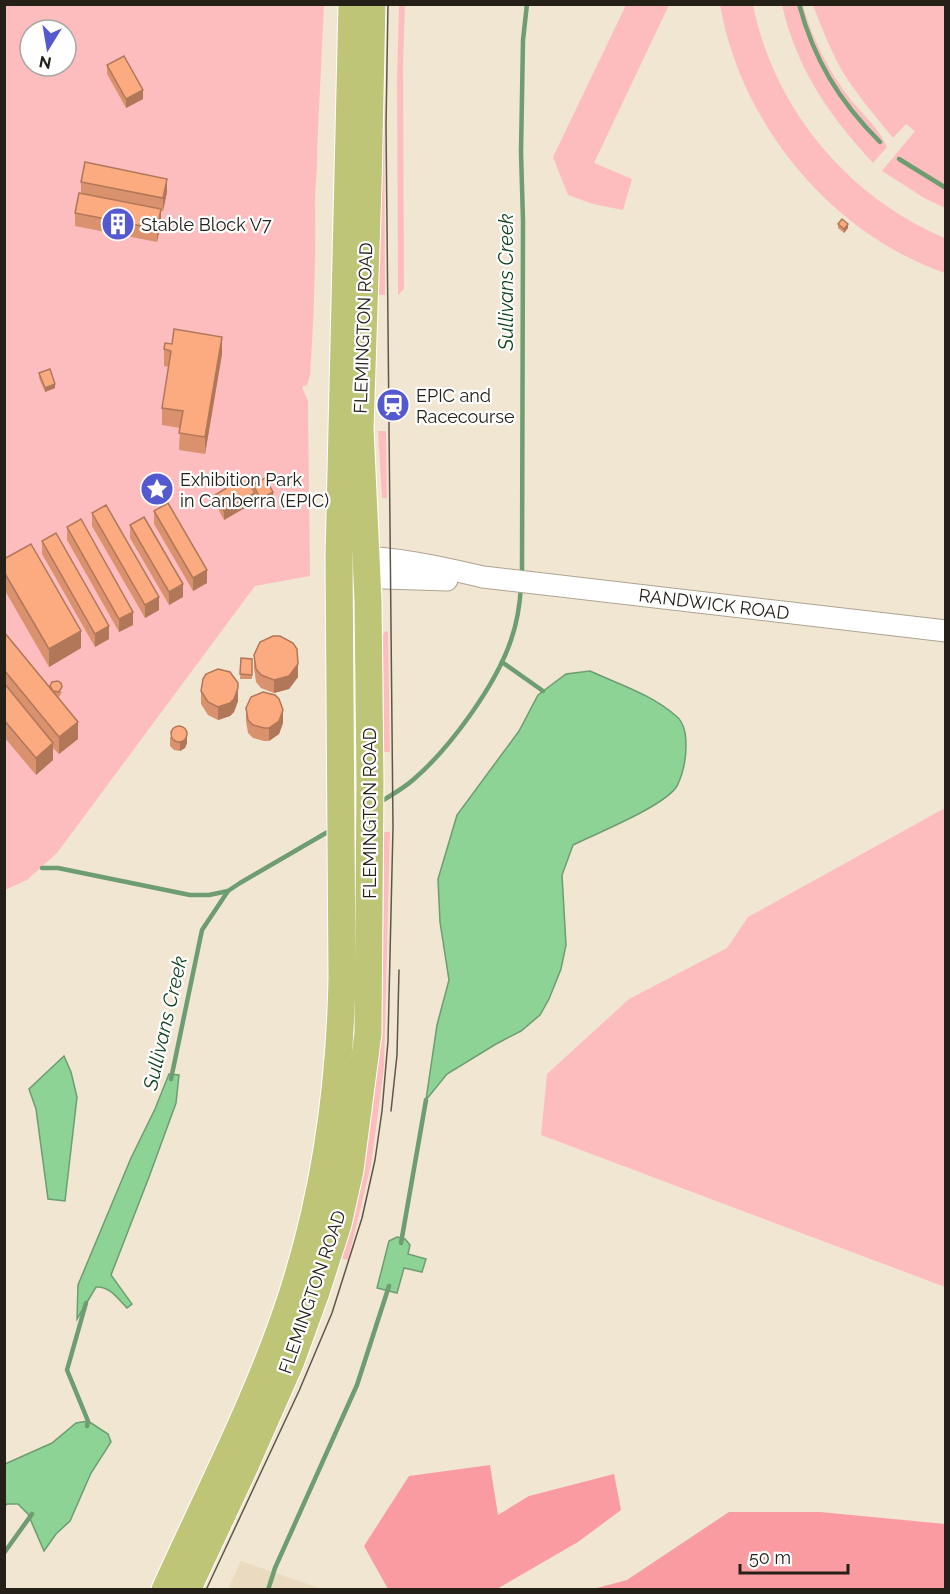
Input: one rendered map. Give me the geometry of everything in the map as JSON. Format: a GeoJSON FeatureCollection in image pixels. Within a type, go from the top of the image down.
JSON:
{"type":"FeatureCollection","features":[{"type":"Feature","properties":{"kind":"main road","name":"FLEMINGTON ROAD"},"geometry":{"type":"LineString","coordinates":[[187,1590],[291,1361],[315,1295],[338,1224],[351,1160],[368,1033],[370,781],[367,567],[360,429],[358,185],[352,4]]}},
{"type":"Feature","properties":{"kind":"main road","name":"FLEMINGTON ROAD"},"geometry":{"type":"LineString","coordinates":[[165,1590],[243,1420],[293,1291],[322,1176],[333,1112],[341,1041],[339,567],[358,185],[372,4]]}},
{"type":"Feature","properties":{"kind":"street","name":"RANDWICK ROAD"},"geometry":{"type":"LineString","coordinates":[[339,567],[367,567],[447,580],[491,578],[945,631]]}},
{"type":"Feature","properties":{"kind":"shaded area"},"geometry":{"type":"Polygon","coordinates":[[[386,4],[385,295],[375,295],[379,5],[386,4]]]}},
{"type":"Feature","properties":{"kind":"shaded area","name":"Exhibition Park in Canberra (EPIC)"},"geometry":{"type":"Polygon","coordinates":[[[4,5],[324,5],[315,195],[315,267],[310,375],[307,385],[302,387],[308,401],[310,576],[255,586],[57,853],[27,880],[5,890],[4,5]]]}},
{"type":"Feature","properties":{"kind":"shaded area"},"geometry":{"type":"Polygon","coordinates":[[[399,5],[405,5],[404,289],[398,295],[397,79],[399,5]]]}},
{"type":"Feature","properties":{"kind":"shaded area"},"geometry":{"type":"Polygon","coordinates":[[[626,5],[669,5],[594,163],[632,179],[623,210],[593,204],[568,195],[553,157],[626,5]]]}},
{"type":"Feature","properties":{"kind":"shaded area"},"geometry":{"type":"Polygon","coordinates":[[[720,5],[753,5],[763,43],[778,80],[797,114],[820,145],[847,174],[877,199],[945,238],[945,273],[903,255],[864,231],[829,202],[797,169],[770,132],[748,91],[731,49],[720,5]]]}},
{"type":"Feature","properties":{"kind":"shaded area"},"geometry":{"type":"Polygon","coordinates":[[[782,5],[803,5],[816,43],[835,78],[884,140],[887,147],[873,163],[842,127],[806,71],[788,28],[782,5]]]}},
{"type":"Feature","properties":{"kind":"shaded area"},"geometry":{"type":"Polygon","coordinates":[[[813,5],[945,5],[945,208],[926,199],[882,171],[915,131],[906,124],[893,138],[839,66],[813,5]]]}},
{"type":"Feature","properties":{"kind":"shaded area"},"geometry":{"type":"Polygon","coordinates":[[[378,431],[386,431],[387,498],[382,498],[378,431]]]}},
{"type":"Feature","properties":{"kind":"shaded area"},"geometry":{"type":"Polygon","coordinates":[[[388,631],[390,752],[384,752],[383,636],[384,632],[388,631]]]}},
{"type":"Feature","properties":{"kind":"shaded area"},"geometry":{"type":"Polygon","coordinates":[[[590,671],[646,696],[679,719],[684,729],[686,745],[684,766],[679,781],[670,794],[659,802],[573,845],[562,875],[566,945],[561,969],[540,1015],[521,1031],[447,1074],[426,1100],[437,1025],[449,980],[440,922],[438,879],[457,815],[519,731],[538,695],[566,674],[590,671]]]}},
{"type":"Feature","properties":{"kind":"shaded area"},"geometry":{"type":"Polygon","coordinates":[[[945,808],[945,1287],[541,1135],[547,1074],[629,999],[727,948],[748,917],[945,808]]]}},
{"type":"Feature","properties":{"kind":"shaded area"},"geometry":{"type":"Polygon","coordinates":[[[384,832],[390,832],[384,1068],[371,1165],[348,1260],[340,1258],[367,1138],[375,1084],[381,1012],[384,832]]]}},
{"type":"Feature","properties":{"kind":"shaded area"},"geometry":{"type":"Polygon","coordinates":[[[64,1056],[71,1072],[77,1097],[65,1201],[48,1199],[36,1109],[29,1089],[64,1056]]]}},
{"type":"Feature","properties":{"kind":"shaded area"},"geometry":{"type":"Polygon","coordinates":[[[169,1074],[179,1075],[176,1103],[111,1275],[132,1304],[127,1308],[110,1291],[96,1287],[77,1319],[78,1285],[169,1074]]]}},
{"type":"Feature","properties":{"kind":"shaded area"},"geometry":{"type":"Polygon","coordinates":[[[397,1237],[405,1239],[410,1245],[408,1254],[426,1259],[422,1272],[404,1268],[397,1293],[377,1288],[389,1241],[397,1237]]]}},
{"type":"Feature","properties":{"kind":"shaded area"},"geometry":{"type":"Polygon","coordinates":[[[88,1421],[108,1434],[111,1442],[91,1473],[70,1521],[56,1534],[44,1551],[28,1514],[18,1504],[5,1506],[5,1464],[52,1443],[76,1423],[88,1421]]]}},
{"type":"Feature","properties":{"kind":"shaded area"},"geometry":{"type":"Polygon","coordinates":[[[490,1465],[498,1515],[529,1496],[614,1474],[621,1510],[578,1542],[497,1589],[388,1589],[364,1546],[409,1476],[490,1465]]]}},
{"type":"Feature","properties":{"kind":"shaded area"},"geometry":{"type":"Polygon","coordinates":[[[729,1512],[820,1512],[945,1524],[945,1589],[593,1589],[627,1580],[729,1512]]]}},
{"type":"Feature","properties":{"kind":"shaded area"},"geometry":{"type":"Polygon","coordinates":[[[241,1561],[316,1587],[323,1589],[228,1589],[241,1561]]]}},
{"type":"Feature","properties":{"kind":"building"},"geometry":{"type":"Polygon","coordinates":[[[124,56],[143,90],[126,99],[107,65],[124,56]]]}},
{"type":"Feature","properties":{"kind":"building"},"geometry":{"type":"Polygon","coordinates":[[[85,162],[167,179],[163,198],[81,182],[85,162]]]}},
{"type":"Feature","properties":{"kind":"building"},"geometry":{"type":"Polygon","coordinates":[[[79,193],[161,209],[157,229],[75,213],[79,193]]]}},
{"type":"Feature","properties":{"kind":"building"},"geometry":{"type":"Polygon","coordinates":[[[842,219],[848,224],[844,229],[838,224],[842,219]]]}},
{"type":"Feature","properties":{"kind":"building"},"geometry":{"type":"Polygon","coordinates":[[[174,329],[222,337],[205,437],[179,433],[183,411],[162,408],[171,351],[164,349],[165,343],[172,344],[174,329]]]}},
{"type":"Feature","properties":{"kind":"building"},"geometry":{"type":"Polygon","coordinates":[[[50,369],[55,384],[45,388],[39,373],[50,369]]]}},
{"type":"Feature","properties":{"kind":"building"},"geometry":{"type":"Polygon","coordinates":[[[245,477],[255,493],[224,511],[215,495],[245,477]]]}},
{"type":"Feature","properties":{"kind":"building"},"geometry":{"type":"Polygon","coordinates":[[[265,478],[273,492],[261,499],[253,485],[265,478]]]}},
{"type":"Feature","properties":{"kind":"building"},"geometry":{"type":"Polygon","coordinates":[[[168,503],[207,570],[193,578],[154,511],[168,503]]]}},
{"type":"Feature","properties":{"kind":"building"},"geometry":{"type":"Polygon","coordinates":[[[106,505],[159,597],[145,605],[92,513],[106,505]]]}},
{"type":"Feature","properties":{"kind":"building"},"geometry":{"type":"Polygon","coordinates":[[[144,517],[183,584],[169,592],[130,525],[144,517]]]}},
{"type":"Feature","properties":{"kind":"building"},"geometry":{"type":"Polygon","coordinates":[[[81,519],[133,612],[119,619],[67,527],[81,519]]]}},
{"type":"Feature","properties":{"kind":"building"},"geometry":{"type":"Polygon","coordinates":[[[56,533],[109,626],[95,634],[42,541],[56,533]]]}},
{"type":"Feature","properties":{"kind":"building"},"geometry":{"type":"Polygon","coordinates":[[[31,544],[81,631],[49,649],[4,572],[4,559],[31,544]]]}},
{"type":"Feature","properties":{"kind":"building"},"geometry":{"type":"Polygon","coordinates":[[[4,632],[78,722],[59,737],[4,670],[4,632]]]}},
{"type":"Feature","properties":{"kind":"building"},"geometry":{"type":"Polygon","coordinates":[[[273,636],[280,636],[293,643],[297,649],[298,664],[289,676],[274,680],[261,675],[256,669],[254,655],[260,642],[273,636]]]}},
{"type":"Feature","properties":{"kind":"building"},"geometry":{"type":"Polygon","coordinates":[[[241,658],[252,659],[252,675],[240,674],[241,658]]]}},
{"type":"Feature","properties":{"kind":"building"},"geometry":{"type":"Polygon","coordinates":[[[218,669],[230,672],[238,683],[238,688],[230,703],[218,707],[208,702],[201,691],[206,674],[218,669]]]}},
{"type":"Feature","properties":{"kind":"building"},"geometry":{"type":"Polygon","coordinates":[[[58,681],[62,687],[59,692],[53,691],[50,686],[52,682],[58,681]]]}},
{"type":"Feature","properties":{"kind":"building"},"geometry":{"type":"Polygon","coordinates":[[[4,683],[53,743],[36,758],[4,720],[4,683]]]}},
{"type":"Feature","properties":{"kind":"building"},"geometry":{"type":"Polygon","coordinates":[[[263,692],[275,695],[283,710],[279,721],[269,728],[253,725],[248,720],[246,708],[251,697],[263,692]]]}},
{"type":"Feature","properties":{"kind":"building"},"geometry":{"type":"Polygon","coordinates":[[[176,726],[182,726],[187,734],[185,740],[176,742],[171,737],[171,731],[176,726]]]}},
{"type":"Feature","properties":{"kind":"waterway","name":"Sullivans Creek"},"geometry":{"type":"LineString","coordinates":[[522,574],[523,221],[521,152],[523,40],[527,4]]}},
{"type":"Feature","properties":{"kind":"waterway"},"geometry":{"type":"LineString","coordinates":[[799,4],[812,43],[830,79],[852,111],[880,142]]}},
{"type":"Feature","properties":{"kind":"waterway"},"geometry":{"type":"LineString","coordinates":[[899,159],[946,188]]}},
{"type":"Feature","properties":{"kind":"waterway","name":"Sullivans Creek"},"geometry":{"type":"LineString","coordinates":[[380,802],[406,785],[428,766],[457,733],[483,696],[511,640],[518,613],[521,586]]}},
{"type":"Feature","properties":{"kind":"waterway"},"geometry":{"type":"LineString","coordinates":[[502,662],[543,691]]}},
{"type":"Feature","properties":{"kind":"waterway","name":"Sullivans Creek"},"geometry":{"type":"LineString","coordinates":[[171,1079],[202,930],[228,891],[331,830]]}},
{"type":"Feature","properties":{"kind":"waterway"},"geometry":{"type":"LineString","coordinates":[[42,868],[58,868],[190,895],[209,895],[228,891]]}},
{"type":"Feature","properties":{"kind":"waterway"},"geometry":{"type":"LineString","coordinates":[[401,1243],[426,1100]]}},
{"type":"Feature","properties":{"kind":"waterway"},"geometry":{"type":"LineString","coordinates":[[268,1590],[275,1568],[357,1385],[389,1286]]}},
{"type":"Feature","properties":{"kind":"waterway","name":"Sullivans Creek"},"geometry":{"type":"LineString","coordinates":[[86,1303],[67,1370],[88,1421],[87,1426]]}},
{"type":"Feature","properties":{"kind":"waterway","name":"Sullivans Creek"},"geometry":{"type":"LineString","coordinates":[[4,1553],[32,1514]]}},
{"type":"Feature","properties":{"kind":"tram line"},"geometry":{"type":"LineString","coordinates":[[206,1590],[299,1391],[332,1313],[362,1218],[375,1160],[382,1111],[388,1041],[393,827],[386,125],[388,4]]}},
{"type":"Feature","properties":{"kind":"tram line"},"geometry":{"type":"LineString","coordinates":[[391,1111],[397,1055],[399,970]]}},
{"type":"Feature","properties":{"kind":"place","name":"Stable Block V7"},"geometry":{"type":"Point","coordinates":[118,224]}},
{"type":"Feature","properties":{"kind":"place","name":"EPIC and Racecourse"},"geometry":{"type":"Point","coordinates":[393,405]}},
{"type":"Feature","properties":{"kind":"place","name":"Exhibition Park in Canberra (EPIC)"},"geometry":{"type":"Point","coordinates":[157,489]}}]}
